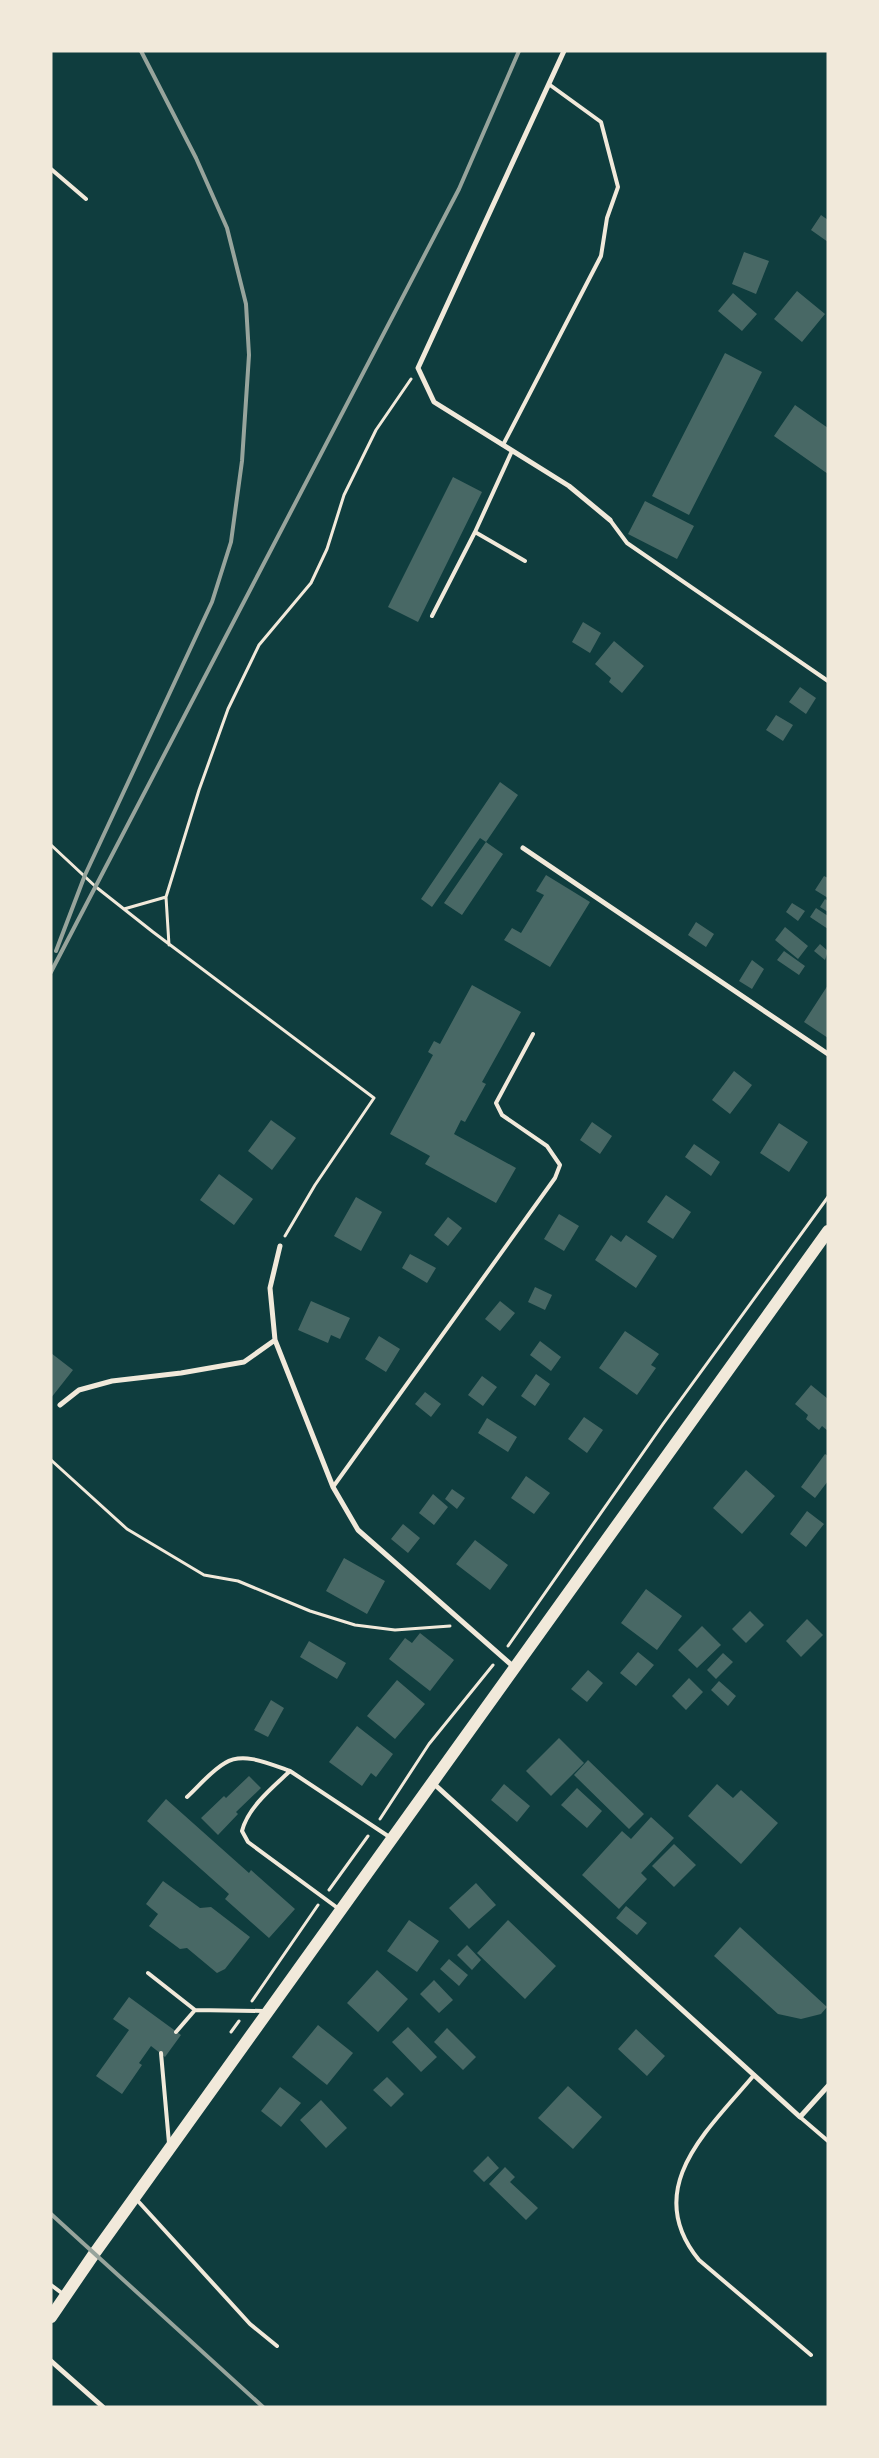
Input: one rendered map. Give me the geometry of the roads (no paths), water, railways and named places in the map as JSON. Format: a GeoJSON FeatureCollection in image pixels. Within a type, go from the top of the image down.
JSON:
{"type":"FeatureCollection","features":[{"type":"Feature","properties":{"kind":"main road"},"geometry":{"type":"LineString","coordinates":[[51,2317],[169,2149],[393,1840],[828,1231]]}},
{"type":"Feature","properties":{"kind":"street"},"geometry":{"type":"LineString","coordinates":[[564,51],[550,85],[418,368],[434,402],[569,486],[610,520]]}},
{"type":"Feature","properties":{"kind":"street"},"geometry":{"type":"LineString","coordinates":[[523,848],[828,1054]]}},
{"type":"Feature","properties":{"kind":"street"},"geometry":{"type":"LineString","coordinates":[[280,1246],[270,1288],[274,1340],[333,1487],[358,1530],[516,1668]]}},
{"type":"Feature","properties":{"kind":"street"},"geometry":{"type":"LineString","coordinates":[[60,1405],[79,1390],[112,1381],[181,1373],[244,1362],[274,1340]]}},
{"type":"Feature","properties":{"kind":"street"},"geometry":{"type":"LineString","coordinates":[[433,1783],[800,2117],[828,2086]]}},
{"type":"Feature","properties":{"kind":"street"},"geometry":{"type":"LineString","coordinates":[[51,2361],[103,2407]]}},
{"type":"Feature","properties":{"kind":"lane"},"geometry":{"type":"LineString","coordinates":[[503,445],[601,256],[607,218],[618,186],[601,122],[550,85]]}},
{"type":"Feature","properties":{"kind":"lane"},"geometry":{"type":"LineString","coordinates":[[51,169],[86,199]]}},
{"type":"Feature","properties":{"kind":"lane"},"geometry":{"type":"LineString","coordinates":[[432,616],[475,532],[512,451]]}},
{"type":"Feature","properties":{"kind":"lane"},"geometry":{"type":"LineString","coordinates":[[610,520],[628,543],[828,681]]}},
{"type":"Feature","properties":{"kind":"lane"},"geometry":{"type":"LineString","coordinates":[[475,532],[526,561]]}},
{"type":"Feature","properties":{"kind":"lane"},"geometry":{"type":"LineString","coordinates":[[333,1487],[555,1178],[560,1165],[547,1146],[502,1115],[496,1103],[533,1034]]}},
{"type":"Feature","properties":{"kind":"lane"},"geometry":{"type":"LineString","coordinates":[[187,1797],[226,1762],[240,1758],[261,1762],[290,1771],[393,1840]]}},
{"type":"Feature","properties":{"kind":"lane"},"geometry":{"type":"LineString","coordinates":[[290,1771],[268,1792],[244,1822],[242,1831],[248,1842],[341,1911]]}},
{"type":"Feature","properties":{"kind":"lane"},"geometry":{"type":"LineString","coordinates":[[148,1973],[195,2010],[269,2011]]}},
{"type":"Feature","properties":{"kind":"lane"},"geometry":{"type":"LineString","coordinates":[[176,2032],[195,2010]]}},
{"type":"Feature","properties":{"kind":"lane"},"geometry":{"type":"LineString","coordinates":[[161,2053],[169,2149]]}},
{"type":"Feature","properties":{"kind":"lane"},"geometry":{"type":"LineString","coordinates":[[754,2075],[696,2146],[684,2165],[677,2186],[678,2220],[686,2242],[699,2260],[811,2354]]}},
{"type":"Feature","properties":{"kind":"lane"},"geometry":{"type":"LineString","coordinates":[[800,2117],[828,2141]]}},
{"type":"Feature","properties":{"kind":"lane"},"geometry":{"type":"LineString","coordinates":[[135,2197],[250,2324],[277,2346]]}},
{"type":"Feature","properties":{"kind":"lane"},"geometry":{"type":"LineString","coordinates":[[51,2285],[65,2296]]}},
{"type":"Feature","properties":{"kind":"railway"},"geometry":{"type":"LineString","coordinates":[[56,951],[85,875],[212,602],[231,542],[242,461],[249,355],[246,304],[227,228],[196,158],[141,51]]}},
{"type":"Feature","properties":{"kind":"railway"},"geometry":{"type":"LineString","coordinates":[[51,972],[459,189],[519,51]]}},
{"type":"Feature","properties":{"kind":"railway"},"geometry":{"type":"LineString","coordinates":[[51,2214],[263,2407]]}}]}
